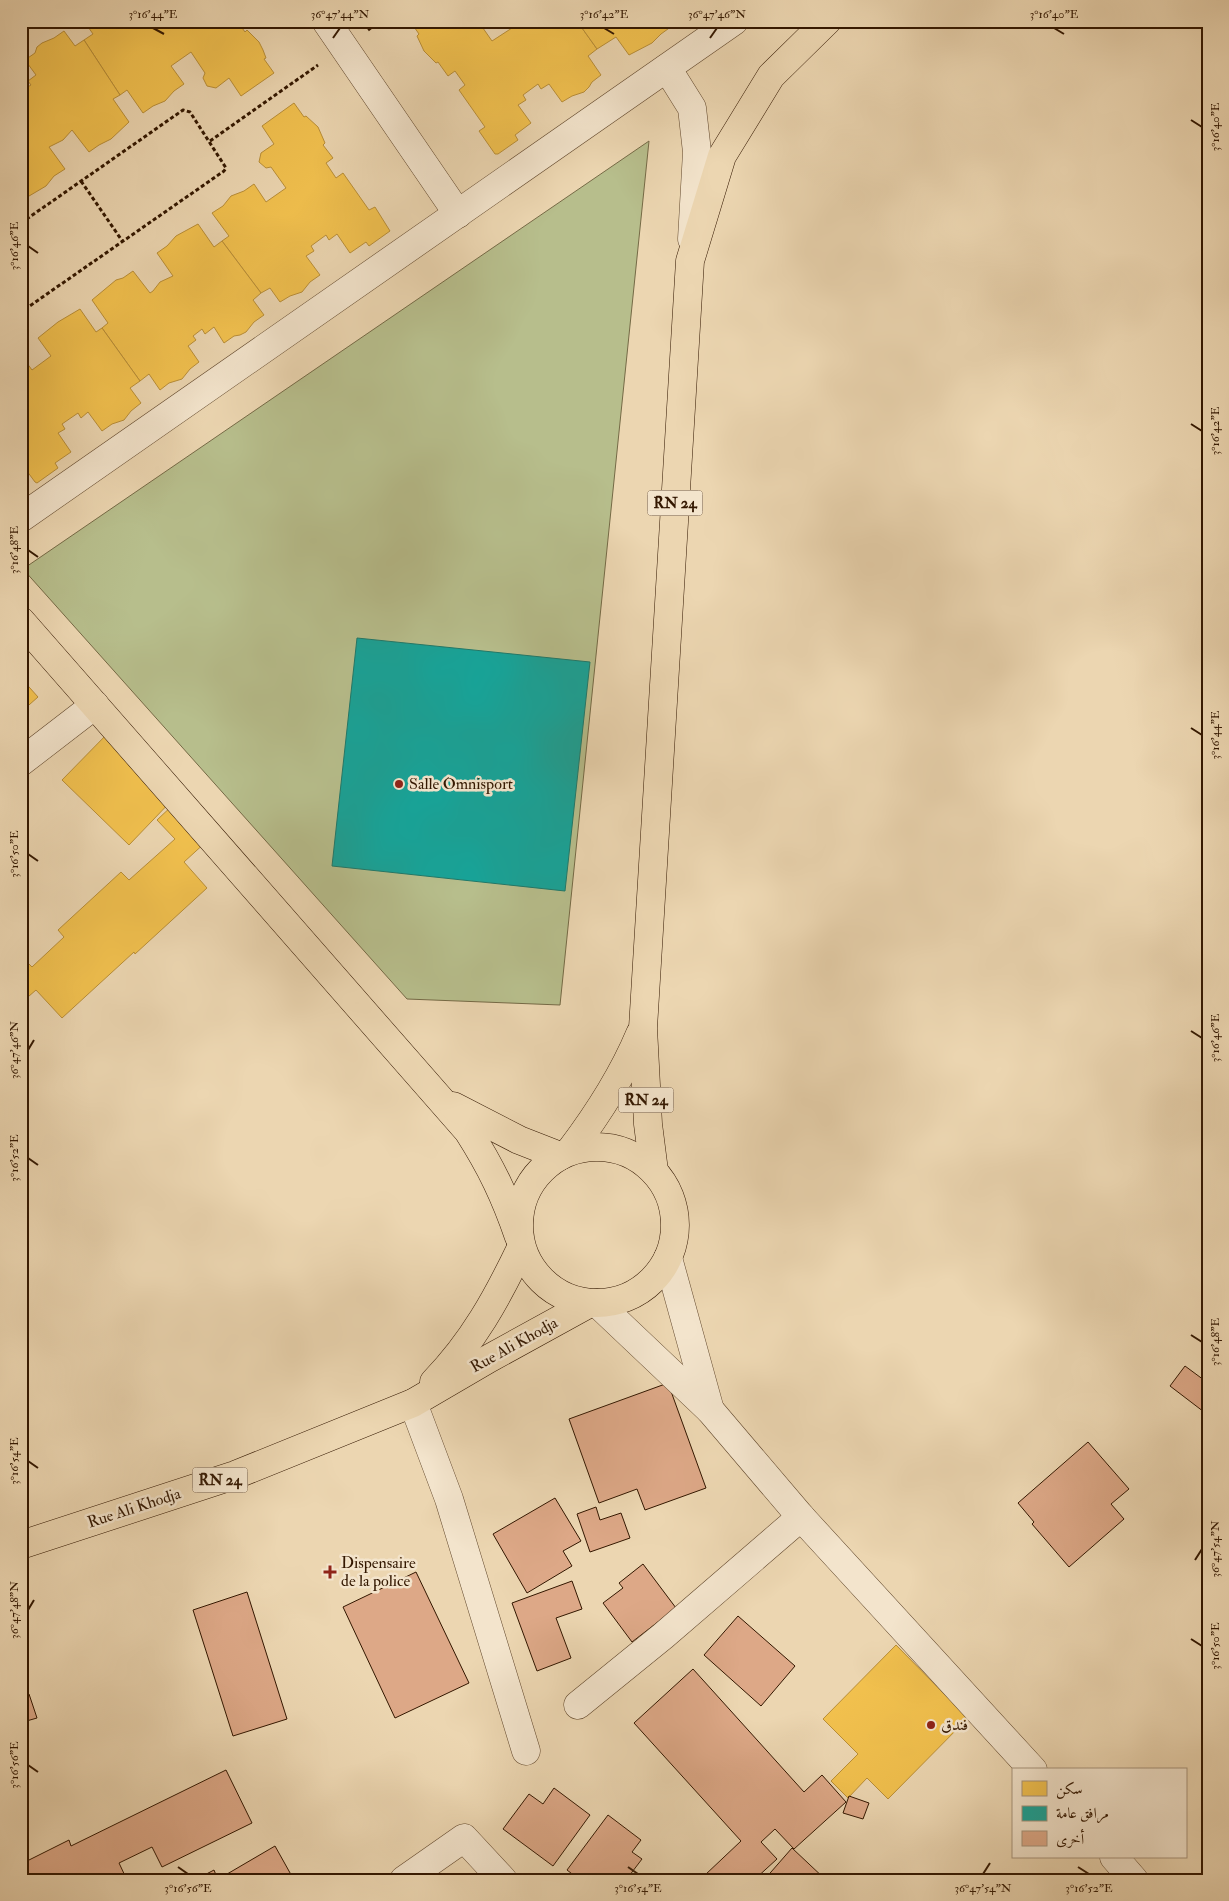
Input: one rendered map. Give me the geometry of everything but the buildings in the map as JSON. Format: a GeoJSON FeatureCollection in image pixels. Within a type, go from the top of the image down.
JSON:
{"type":"FeatureCollection","features":[{"type":"Feature","properties":{"kind":"main road","name":"RN 24"},"geometry":{"type":"LineString","coordinates":[[654,1171],[645,1085],[643,1028],[690,261],[722,156],[771,76],[827,21]]}},
{"type":"Feature","properties":{"kind":"main road"},"geometry":{"type":"LineString","coordinates":[[21,621],[468,1131],[489,1164],[506,1199],[520,1242],[529,1265],[540,1280],[563,1295],[593,1303],[619,1300],[639,1291],[656,1276],[668,1258],[674,1235],[674,1212],[667,1190],[654,1171],[636,1156],[615,1148],[592,1146],[565,1153],[541,1170],[527,1190],[519,1213],[520,1242]]}},
{"type":"Feature","properties":{"kind":"main road","name":"RN 24"},"geometry":{"type":"LineString","coordinates":[[565,1153],[592,1122],[612,1092],[629,1061],[643,1028]]}},
{"type":"Feature","properties":{"kind":"main road"},"geometry":{"type":"LineString","coordinates":[[443,1101],[504,1133],[565,1153]]}},
{"type":"Feature","properties":{"kind":"main road","name":"Rue Ali Khodja"},"geometry":{"type":"LineString","coordinates":[[413,1403],[446,1370],[476,1333],[501,1291],[520,1242]]}},
{"type":"Feature","properties":{"kind":"main road","name":"Rue Ali Khodja"},"geometry":{"type":"LineString","coordinates":[[21,1545],[235,1475],[413,1403],[490,1358],[593,1303]]}},
{"type":"Feature","properties":{"kind":"street"},"geometry":{"type":"LineString","coordinates":[[326,21],[458,214]]}},
{"type":"Feature","properties":{"kind":"street"},"geometry":{"type":"LineString","coordinates":[[21,518],[734,21]]}},
{"type":"Feature","properties":{"kind":"street"},"geometry":{"type":"LineString","coordinates":[[667,68],[692,108],[697,152],[690,261]]}},
{"type":"Feature","properties":{"kind":"street"},"geometry":{"type":"LineString","coordinates":[[21,762],[95,705]]}},
{"type":"Feature","properties":{"kind":"street"},"geometry":{"type":"LineString","coordinates":[[668,1258],[710,1410]]}},
{"type":"Feature","properties":{"kind":"street"},"geometry":{"type":"LineString","coordinates":[[593,1303],[710,1410],[801,1517],[1031,1768]]}},
{"type":"Feature","properties":{"kind":"street"},"geometry":{"type":"LineString","coordinates":[[413,1403],[449,1499],[526,1751]]}},
{"type":"Feature","properties":{"kind":"street"},"geometry":{"type":"LineString","coordinates":[[578,1705],[663,1636],[801,1517]]}},
{"type":"Feature","properties":{"kind":"street"},"geometry":{"type":"LineString","coordinates":[[404,1880],[464,1838],[503,1880]]}},
{"type":"Feature","properties":{"kind":"street"},"geometry":{"type":"LineString","coordinates":[[1115,1858],[1134,1880]]}},
{"type":"Feature","properties":{"kind":"path"},"geometry":{"type":"LineString","coordinates":[[210,141],[380,21]]}},
{"type":"Feature","properties":{"kind":"path"},"geometry":{"type":"LineString","coordinates":[[21,223],[183,110],[190,112],[225,164],[226,168],[224,171],[21,312]]}},
{"type":"Feature","properties":{"kind":"path"},"geometry":{"type":"LineString","coordinates":[[81,181],[123,242]]}},
{"type":"Feature","properties":{"kind":"green space","name":"Salle Omnisport"},"geometry":{"type":"Polygon","coordinates":[[[649,141],[560,1005],[407,999],[23,569],[649,141]]]}},
{"type":"Feature","properties":{"kind":"place","name":"Salle Omnisport"},"geometry":{"type":"Point","coordinates":[399,784]}},
{"type":"Feature","properties":{"kind":"place","name":"Dispensaire de la police"},"geometry":{"type":"Point","coordinates":[330,1572]}},
{"type":"Feature","properties":{"kind":"place","name":"فندق"},"geometry":{"type":"Point","coordinates":[931,1725]}}]}
